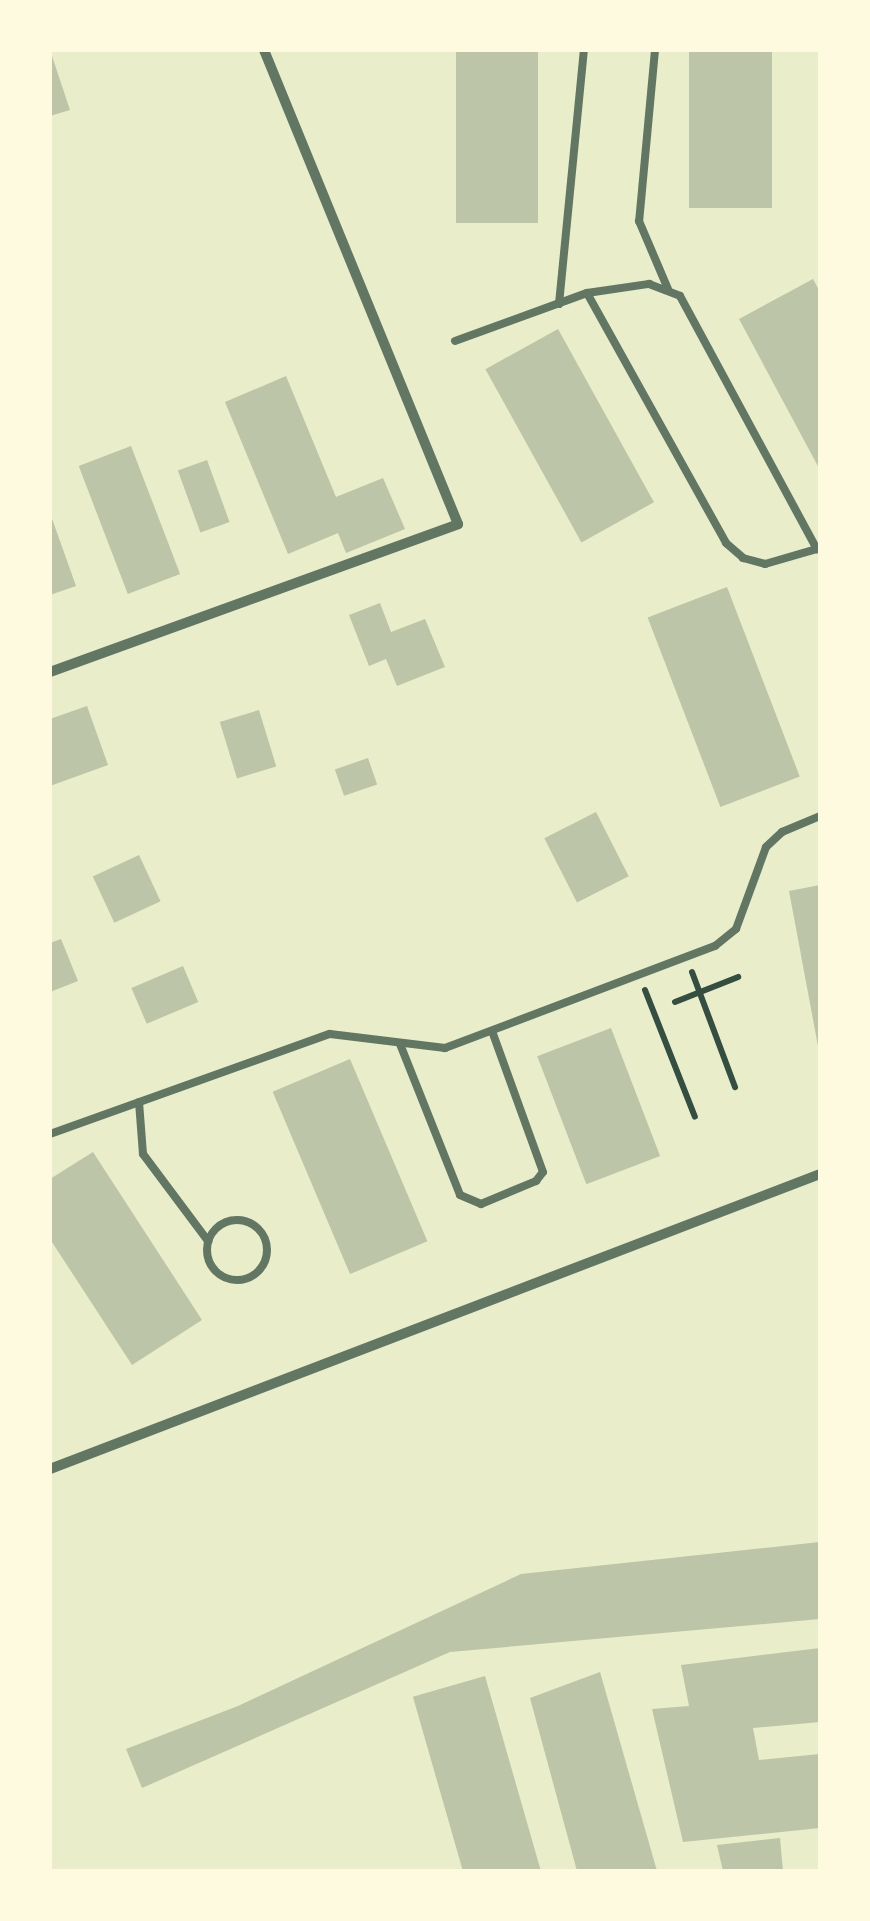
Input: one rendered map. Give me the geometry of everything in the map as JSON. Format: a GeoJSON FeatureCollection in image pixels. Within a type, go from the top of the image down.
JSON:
{"type":"FeatureCollection","features":[{"type":"Feature","properties":{"kind":"street"},"geometry":{"type":"LineString","coordinates":[[50,672],[458,524],[264,50]]}},
{"type":"Feature","properties":{"kind":"street"},"geometry":{"type":"LineString","coordinates":[[50,1469],[820,1174]]}},
{"type":"Feature","properties":{"kind":"lane"},"geometry":{"type":"LineString","coordinates":[[559,304],[584,50]]}},
{"type":"Feature","properties":{"kind":"lane"},"geometry":{"type":"LineString","coordinates":[[656,50],[639,221],[668,289]]}},
{"type":"Feature","properties":{"kind":"lane"},"geometry":{"type":"LineString","coordinates":[[455,342],[588,293],[649,284],[668,289],[680,296],[819,549],[765,564],[743,558],[726,543],[588,293]]}},
{"type":"Feature","properties":{"kind":"lane"},"geometry":{"type":"LineString","coordinates":[[50,1134],[330,1034],[364,1034],[400,1044],[445,1048],[686,957],[736,929],[766,846],[782,832],[820,816]]}},
{"type":"Feature","properties":{"kind":"lane"},"geometry":{"type":"LineString","coordinates":[[400,1044],[460,1195],[482,1204],[536,1181],[543,1172],[492,1031]]}},
{"type":"Feature","properties":{"kind":"lane"},"geometry":{"type":"LineString","coordinates":[[138,1102],[143,1154],[208,1241],[209,1261],[231,1280],[258,1272],[267,1254],[257,1228],[239,1220],[220,1226],[208,1241]]}},
{"type":"Feature","properties":{"kind":"path"},"geometry":{"type":"LineString","coordinates":[[686,957],[735,1087]]}},
{"type":"Feature","properties":{"kind":"path"},"geometry":{"type":"LineString","coordinates":[[639,974],[696,1117]]}},
{"type":"Feature","properties":{"kind":"path"},"geometry":{"type":"LineString","coordinates":[[675,1002],[738,977]]}},
{"type":"Feature","properties":{"kind":"building"},"geometry":{"type":"Polygon","coordinates":[[[50,50],[70,110],[50,116],[50,50]]]}},
{"type":"Feature","properties":{"kind":"building"},"geometry":{"type":"Polygon","coordinates":[[[456,50],[538,50],[538,223],[456,223],[456,50]]]}},
{"type":"Feature","properties":{"kind":"building"},"geometry":{"type":"Polygon","coordinates":[[[689,50],[772,50],[772,208],[689,208],[689,50]]]}},
{"type":"Feature","properties":{"kind":"building"},"geometry":{"type":"Polygon","coordinates":[[[813,279],[820,292],[820,470],[739,319],[813,279]]]}},
{"type":"Feature","properties":{"kind":"building"},"geometry":{"type":"Polygon","coordinates":[[[558,329],[654,502],[581,542],[485,369],[558,329]]]}},
{"type":"Feature","properties":{"kind":"building"},"geometry":{"type":"Polygon","coordinates":[[[286,376],[336,497],[383,478],[405,529],[346,553],[338,533],[288,554],[225,402],[286,376]]]}},
{"type":"Feature","properties":{"kind":"building"},"geometry":{"type":"Polygon","coordinates":[[[131,446],[180,574],[128,594],[79,466],[131,446]]]}},
{"type":"Feature","properties":{"kind":"building"},"geometry":{"type":"Polygon","coordinates":[[[207,460],[230,522],[200,533],[178,471],[207,460]]]}},
{"type":"Feature","properties":{"kind":"building"},"geometry":{"type":"Polygon","coordinates":[[[50,513],[76,586],[50,595],[50,513]]]}},
{"type":"Feature","properties":{"kind":"building"},"geometry":{"type":"Polygon","coordinates":[[[727,587],[800,777],[720,807],[648,617],[727,587]]]}},
{"type":"Feature","properties":{"kind":"building"},"geometry":{"type":"Polygon","coordinates":[[[380,603],[391,632],[425,619],[445,667],[397,686],[386,659],[369,666],[349,615],[380,603]]]}},
{"type":"Feature","properties":{"kind":"building"},"geometry":{"type":"Polygon","coordinates":[[[87,706],[108,765],[50,786],[50,719],[87,706]]]}},
{"type":"Feature","properties":{"kind":"building"},"geometry":{"type":"Polygon","coordinates":[[[259,710],[276,766],[237,778],[220,722],[259,710]]]}},
{"type":"Feature","properties":{"kind":"building"},"geometry":{"type":"Polygon","coordinates":[[[368,758],[377,784],[344,796],[335,769],[368,758]]]}},
{"type":"Feature","properties":{"kind":"building"},"geometry":{"type":"Polygon","coordinates":[[[596,812],[629,876],[577,902],[544,838],[596,812]]]}},
{"type":"Feature","properties":{"kind":"building"},"geometry":{"type":"Polygon","coordinates":[[[139,855],[161,901],[114,923],[93,877],[139,855]]]}},
{"type":"Feature","properties":{"kind":"building"},"geometry":{"type":"Polygon","coordinates":[[[820,885],[820,1046],[818,1046],[789,891],[820,885]]]}},
{"type":"Feature","properties":{"kind":"building"},"geometry":{"type":"Polygon","coordinates":[[[61,939],[78,981],[50,992],[50,943],[61,939]]]}},
{"type":"Feature","properties":{"kind":"building"},"geometry":{"type":"Polygon","coordinates":[[[183,966],[198,1002],[147,1024],[131,988],[183,966]]]}},
{"type":"Feature","properties":{"kind":"building"},"geometry":{"type":"Polygon","coordinates":[[[611,1028],[660,1156],[586,1184],[537,1056],[611,1028]]]}},
{"type":"Feature","properties":{"kind":"building"},"geometry":{"type":"Polygon","coordinates":[[[350,1059],[427,1241],[350,1274],[273,1092],[350,1059]]]}},
{"type":"Feature","properties":{"kind":"building"},"geometry":{"type":"Polygon","coordinates":[[[93,1152],[202,1320],[132,1365],[50,1239],[50,1179],[93,1152]]]}},
{"type":"Feature","properties":{"kind":"building"},"geometry":{"type":"Polygon","coordinates":[[[820,1542],[820,1619],[450,1652],[142,1788],[126,1749],[238,1706],[521,1574],[820,1542]]]}},
{"type":"Feature","properties":{"kind":"building"},"geometry":{"type":"Polygon","coordinates":[[[820,1648],[820,1722],[753,1728],[759,1760],[820,1754],[820,1828],[683,1842],[652,1709],[689,1706],[681,1665],[820,1648]]]}},
{"type":"Feature","properties":{"kind":"building"},"geometry":{"type":"Polygon","coordinates":[[[600,1672],[657,1871],[577,1871],[530,1698],[600,1672]]]}},
{"type":"Feature","properties":{"kind":"building"},"geometry":{"type":"Polygon","coordinates":[[[485,1676],[541,1871],[463,1871],[413,1697],[485,1676]]]}},
{"type":"Feature","properties":{"kind":"building"},"geometry":{"type":"Polygon","coordinates":[[[780,1838],[783,1871],[723,1871],[717,1845],[780,1838]]]}}]}
